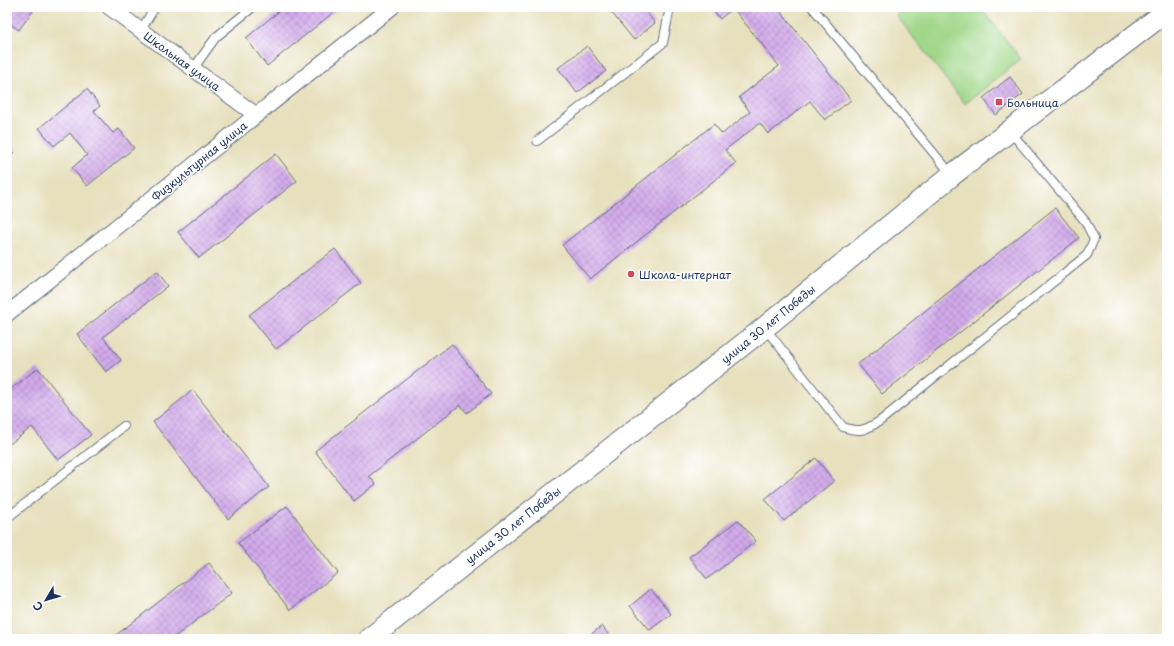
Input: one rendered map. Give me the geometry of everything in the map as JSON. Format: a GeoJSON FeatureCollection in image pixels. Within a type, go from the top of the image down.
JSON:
{"type":"FeatureCollection","features":[{"type":"Feature","properties":{"kind":"main road","name":"улица 30 лет Победы"},"geometry":{"type":"LineString","coordinates":[[369,639],[764,328],[952,175],[1167,11]]}},
{"type":"Feature","properties":{"kind":"street","name":"Школьная улица"},"geometry":{"type":"LineString","coordinates":[[109,7],[256,115]]}},
{"type":"Feature","properties":{"kind":"street","name":"Физкультурная улица"},"geometry":{"type":"LineString","coordinates":[[7,314],[392,7]]}},
{"type":"Feature","properties":{"kind":"lane"},"geometry":{"type":"LineString","coordinates":[[141,30],[155,7]]}},
{"type":"Feature","properties":{"kind":"lane"},"geometry":{"type":"LineString","coordinates":[[193,69],[216,37],[253,7]]}},
{"type":"Feature","properties":{"kind":"lane"},"geometry":{"type":"LineString","coordinates":[[537,141],[663,43],[670,7]]}},
{"type":"Feature","properties":{"kind":"lane"},"geometry":{"type":"LineString","coordinates":[[812,7],[952,175]]}},
{"type":"Feature","properties":{"kind":"lane"},"geometry":{"type":"LineString","coordinates":[[764,328],[843,427],[855,431],[865,430],[880,421],[1081,260],[1087,255],[1094,239],[1085,220],[1009,131]]}},
{"type":"Feature","properties":{"kind":"lane"},"geometry":{"type":"LineString","coordinates":[[7,518],[124,426]]}},
{"type":"Feature","properties":{"kind":"green space"},"geometry":{"type":"Polygon","coordinates":[[[906,7],[980,7],[1021,59],[965,104],[896,15],[906,7]]]}},
{"type":"Feature","properties":{"kind":"building"},"geometry":{"type":"Polygon","coordinates":[[[7,7],[35,8],[19,30],[7,22],[7,7]]]}},
{"type":"Feature","properties":{"kind":"building"},"geometry":{"type":"Polygon","coordinates":[[[284,7],[340,7],[267,66],[246,38],[284,7]]]}},
{"type":"Feature","properties":{"kind":"building"},"geometry":{"type":"Polygon","coordinates":[[[607,7],[642,7],[655,23],[634,40],[607,7]]]}},
{"type":"Feature","properties":{"kind":"building"},"geometry":{"type":"Polygon","coordinates":[[[710,7],[777,7],[851,100],[825,120],[810,101],[768,134],[760,123],[725,150],[736,163],[590,279],[562,245],[714,124],[722,134],[750,112],[739,97],[779,66],[733,8],[720,19],[710,7]]]}},
{"type":"Feature","properties":{"kind":"building"},"geometry":{"type":"Polygon","coordinates":[[[587,46],[606,71],[577,93],[558,68],[587,46]]]}},
{"type":"Feature","properties":{"kind":"building"},"geometry":{"type":"Polygon","coordinates":[[[1010,77],[1023,94],[996,115],[983,98],[1010,77]]]}},
{"type":"Feature","properties":{"kind":"building"},"geometry":{"type":"Polygon","coordinates":[[[87,89],[100,106],[94,111],[113,133],[119,129],[134,148],[87,186],[72,168],[87,155],[70,133],[54,146],[39,128],[87,89]]]}},
{"type":"Feature","properties":{"kind":"building"},"geometry":{"type":"Polygon","coordinates":[[[7,143],[14,152],[7,158],[7,143]]]}},
{"type":"Feature","properties":{"kind":"building"},"geometry":{"type":"Polygon","coordinates":[[[276,154],[297,181],[199,258],[178,232],[276,154]]]}},
{"type":"Feature","properties":{"kind":"building"},"geometry":{"type":"Polygon","coordinates":[[[1055,208],[1079,238],[882,394],[858,364],[1055,208]]]}},
{"type":"Feature","properties":{"kind":"building"},"geometry":{"type":"Polygon","coordinates":[[[335,249],[361,283],[276,349],[249,315],[335,249]]]}},
{"type":"Feature","properties":{"kind":"building"},"geometry":{"type":"Polygon","coordinates":[[[157,271],[168,286],[103,337],[121,360],[106,372],[77,334],[157,271]]]}},
{"type":"Feature","properties":{"kind":"building"},"geometry":{"type":"Polygon","coordinates":[[[452,344],[491,394],[467,413],[460,405],[369,476],[376,484],[354,501],[315,451],[452,344]]]}},
{"type":"Feature","properties":{"kind":"building"},"geometry":{"type":"Polygon","coordinates":[[[38,368],[91,435],[58,460],[32,427],[7,446],[7,392],[38,368]]]}},
{"type":"Feature","properties":{"kind":"building"},"geometry":{"type":"Polygon","coordinates":[[[193,390],[269,487],[228,519],[153,422],[193,390]]]}},
{"type":"Feature","properties":{"kind":"building"},"geometry":{"type":"Polygon","coordinates":[[[816,458],[834,481],[784,521],[765,499],[816,458]]]}},
{"type":"Feature","properties":{"kind":"building"},"geometry":{"type":"Polygon","coordinates":[[[287,506],[338,573],[290,610],[238,543],[287,506]]]}},
{"type":"Feature","properties":{"kind":"building"},"geometry":{"type":"Polygon","coordinates":[[[738,520],[756,541],[707,579],[689,557],[738,520]]]}},
{"type":"Feature","properties":{"kind":"building"},"geometry":{"type":"Polygon","coordinates":[[[209,563],[232,593],[172,639],[111,639],[209,563]]]}},
{"type":"Feature","properties":{"kind":"building"},"geometry":{"type":"Polygon","coordinates":[[[651,589],[671,614],[650,630],[630,606],[651,589]]]}},
{"type":"Feature","properties":{"kind":"building"},"geometry":{"type":"Polygon","coordinates":[[[602,626],[612,639],[585,639],[602,626]]]}},
{"type":"Feature","properties":{"kind":"place","name":"Больница"},"geometry":{"type":"Point","coordinates":[999,102]}},
{"type":"Feature","properties":{"kind":"place","name":"Школа-интернат"},"geometry":{"type":"Point","coordinates":[631,274]}}]}
